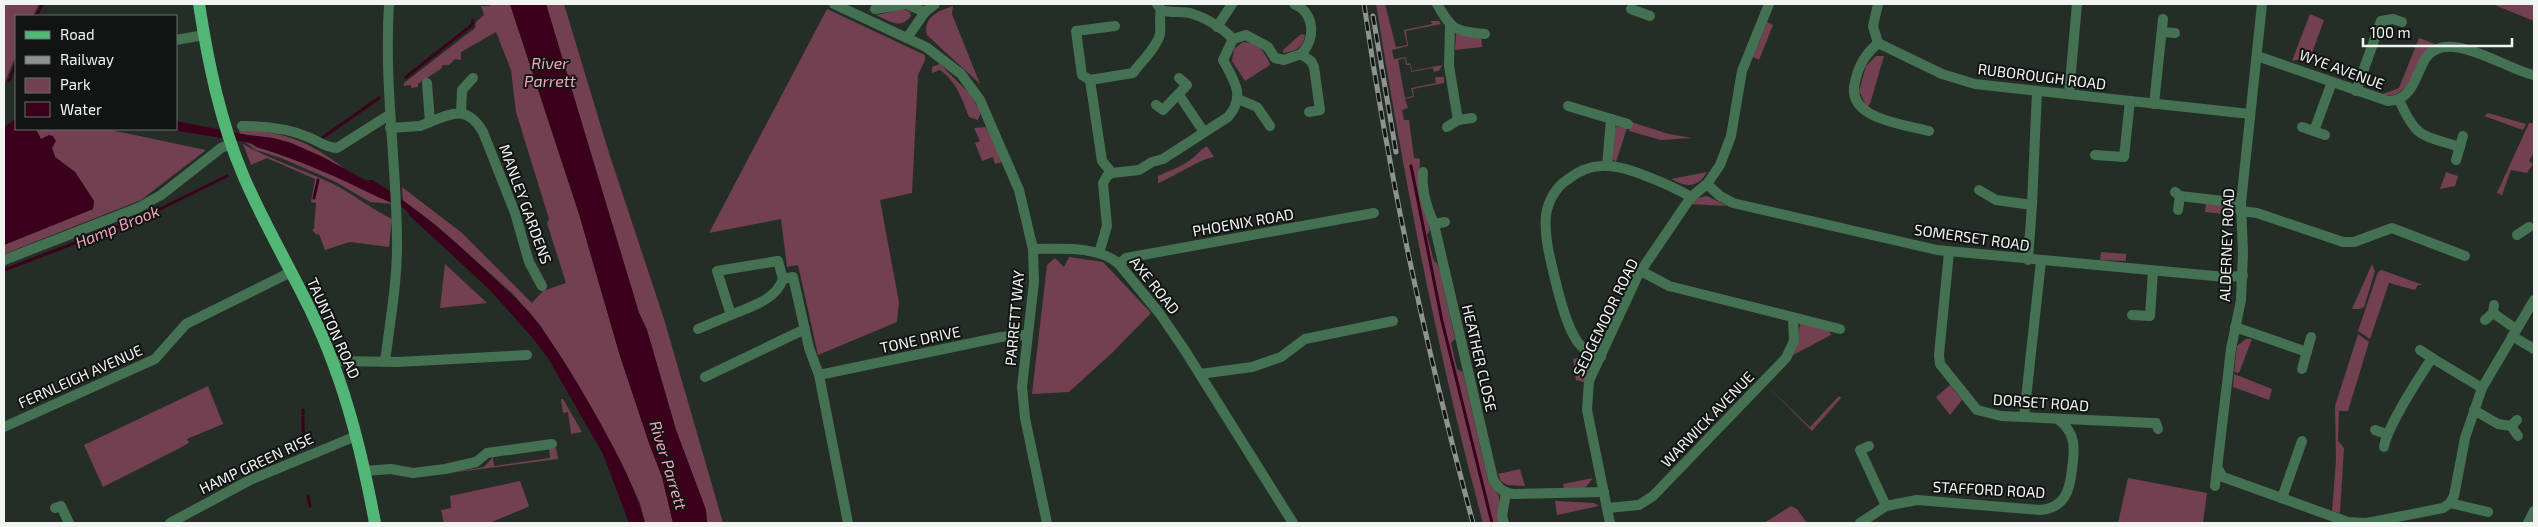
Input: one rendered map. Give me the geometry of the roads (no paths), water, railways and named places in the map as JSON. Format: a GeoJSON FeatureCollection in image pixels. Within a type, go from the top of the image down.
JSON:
{"type":"FeatureCollection","features":[{"type":"Feature","properties":{"kind":"main road"},"geometry":{"type":"LineString","coordinates":[[199,4],[204,35]]}},
{"type":"Feature","properties":{"kind":"main road","name":"TAUNTON ROAD"},"geometry":{"type":"LineString","coordinates":[[204,35],[233,150],[255,201],[309,306],[333,361],[356,436],[375,523]]}},
{"type":"Feature","properties":{"kind":"street"},"geometry":{"type":"LineString","coordinates":[[384,362],[395,271],[396,216],[387,76],[388,4]]}},
{"type":"Feature","properties":{"kind":"street","name":"PARRETT WAY"},"geometry":{"type":"LineString","coordinates":[[834,4],[907,38],[945,60],[973,87],[1019,190],[1033,249],[1034,282],[1022,387],[1025,418],[1047,523]]}},
{"type":"Feature","properties":{"kind":"street"},"geometry":{"type":"LineString","coordinates":[[875,8],[906,4],[924,12]]}},
{"type":"Feature","properties":{"kind":"street"},"geometry":{"type":"LineString","coordinates":[[907,38],[924,12],[935,4]]}},
{"type":"Feature","properties":{"kind":"street"},"geometry":{"type":"LineString","coordinates":[[1217,27],[1232,4]]}},
{"type":"Feature","properties":{"kind":"street"},"geometry":{"type":"LineString","coordinates":[[1099,253],[1107,226],[1103,183],[1106,176],[1112,173],[1139,170],[1163,159],[1228,118],[1235,110],[1238,99],[1238,89],[1223,60],[1233,39],[1246,35],[1268,48],[1275,58],[1284,60],[1301,54],[1309,44],[1311,25],[1303,9],[1294,4]]}},
{"type":"Feature","properties":{"kind":"street"},"geometry":{"type":"LineString","coordinates":[[1437,4],[1450,26],[1449,66],[1458,120]]}},
{"type":"Feature","properties":{"kind":"street","name":"SEDGEMOOR ROAD"},"geometry":{"type":"LineString","coordinates":[[1610,523],[1586,401],[1589,381],[1641,271],[1692,197],[1707,184],[1720,165],[1729,142],[1741,77],[1769,4]]}},
{"type":"Feature","properties":{"kind":"street"},"geometry":{"type":"LineString","coordinates":[[1878,4],[1873,26],[1878,43],[1859,63],[1853,87],[1856,103],[1868,114],[1929,131]]}},
{"type":"Feature","properties":{"kind":"street"},"geometry":{"type":"LineString","coordinates":[[2069,94],[2077,4]]}},
{"type":"Feature","properties":{"kind":"street","name":"ALDERNEY ROAD"},"geometry":{"type":"LineString","coordinates":[[2215,486],[2243,276],[2240,207],[2262,4]]}},
{"type":"Feature","properties":{"kind":"street"},"geometry":{"type":"LineString","coordinates":[[1115,26],[1076,32],[1082,75],[1090,80],[1133,73],[1157,40],[1160,32],[1159,7],[1192,13],[1217,27],[1233,39]]}},
{"type":"Feature","properties":{"kind":"street"},"geometry":{"type":"LineString","coordinates":[[1631,9],[1647,11]]}},
{"type":"Feature","properties":{"kind":"street"},"geometry":{"type":"LineString","coordinates":[[2154,104],[2163,19]]}},
{"type":"Feature","properties":{"kind":"street"},"geometry":{"type":"LineString","coordinates":[[2356,90],[2381,21],[2393,19],[2402,22]]}},
{"type":"Feature","properties":{"kind":"street"},"geometry":{"type":"LineString","coordinates":[[1450,26],[1462,31],[1485,34]]}},
{"type":"Feature","properties":{"kind":"street"},"geometry":{"type":"LineString","coordinates":[[2162,32],[2175,33]]}},
{"type":"Feature","properties":{"kind":"street"},"geometry":{"type":"LineString","coordinates":[[178,40],[204,35]]}},
{"type":"Feature","properties":{"kind":"street","name":"RUBOROUGH ROAD"},"geometry":{"type":"LineString","coordinates":[[1878,43],[1933,70],[1975,84],[2250,114]]}},
{"type":"Feature","properties":{"kind":"street","name":"WYE AVENUE"},"geometry":{"type":"LineString","coordinates":[[2257,56],[2381,100],[2399,100],[2408,94],[2430,53],[2446,46],[2474,52],[2534,75]]}},
{"type":"Feature","properties":{"kind":"street"},"geometry":{"type":"LineString","coordinates":[[1301,54],[1312,61],[1320,110],[1309,112]]}},
{"type":"Feature","properties":{"kind":"street"},"geometry":{"type":"LineString","coordinates":[[390,128],[420,126],[447,115],[461,113],[462,90],[473,78]]}},
{"type":"Feature","properties":{"kind":"street"},"geometry":{"type":"LineString","coordinates":[[1156,105],[1163,110],[1188,85],[1178,78]]}},
{"type":"Feature","properties":{"kind":"street"},"geometry":{"type":"LineString","coordinates":[[1090,80],[1102,161],[1112,173]]}},
{"type":"Feature","properties":{"kind":"street"},"geometry":{"type":"LineString","coordinates":[[2314,131],[2332,82]]}},
{"type":"Feature","properties":{"kind":"street"},"geometry":{"type":"LineString","coordinates":[[427,83],[430,122]]}},
{"type":"Feature","properties":{"kind":"street"},"geometry":{"type":"LineString","coordinates":[[2028,260],[2037,91]]}},
{"type":"Feature","properties":{"kind":"street"},"geometry":{"type":"LineString","coordinates":[[1178,95],[1204,132]]}},
{"type":"Feature","properties":{"kind":"street"},"geometry":{"type":"LineString","coordinates":[[1238,99],[1257,107],[1270,126]]}},
{"type":"Feature","properties":{"kind":"street"},"geometry":{"type":"LineString","coordinates":[[2399,100],[2409,122],[2416,131],[2460,147]]}},
{"type":"Feature","properties":{"kind":"street"},"geometry":{"type":"LineString","coordinates":[[2095,155],[2124,157],[2130,102]]}},
{"type":"Feature","properties":{"kind":"street"},"geometry":{"type":"LineString","coordinates":[[1568,106],[1628,124]]}},
{"type":"Feature","properties":{"kind":"street","name":"MANLEY GARDENS"},"geometry":{"type":"LineString","coordinates":[[461,113],[469,115],[476,121],[483,132],[515,213],[529,262],[542,286]]}},
{"type":"Feature","properties":{"kind":"street"},"geometry":{"type":"LineString","coordinates":[[242,126],[269,126],[308,137],[328,148],[337,148],[389,115]]}},
{"type":"Feature","properties":{"kind":"street"},"geometry":{"type":"LineString","coordinates":[[1447,127],[1458,120],[1472,118]]}},
{"type":"Feature","properties":{"kind":"street"},"geometry":{"type":"LineString","coordinates":[[1607,166],[1611,119]]}},
{"type":"Feature","properties":{"kind":"street"},"geometry":{"type":"LineString","coordinates":[[2302,127],[2326,136]]}},
{"type":"Feature","properties":{"kind":"street"},"geometry":{"type":"LineString","coordinates":[[2456,160],[2463,136]]}},
{"type":"Feature","properties":{"kind":"street"},"geometry":{"type":"LineString","coordinates":[[4,260],[138,208],[161,195],[221,148],[233,150]]}},
{"type":"Feature","properties":{"kind":"street"},"geometry":{"type":"LineString","coordinates":[[1601,357],[1582,347],[1574,334],[1549,252],[1546,221],[1550,200],[1564,182],[1582,171],[1607,166],[1668,185],[1692,197]]}},
{"type":"Feature","properties":{"kind":"street","name":"HEATHER CLOSE"},"geometry":{"type":"LineString","coordinates":[[1424,172],[1424,190],[1434,224],[1492,479],[1506,493]]}},
{"type":"Feature","properties":{"kind":"street","name":"SOMERSET ROAD"},"geometry":{"type":"LineString","coordinates":[[1707,184],[1720,196],[1733,203],[1949,252],[2225,277],[2243,276]]}},
{"type":"Feature","properties":{"kind":"street"},"geometry":{"type":"LineString","coordinates":[[1979,190],[1996,200],[2032,205]]}},
{"type":"Feature","properties":{"kind":"street"},"geometry":{"type":"LineString","coordinates":[[2178,210],[2178,194],[2240,207],[2343,242],[2354,242],[2392,228],[2465,256]]}},
{"type":"Feature","properties":{"kind":"street","name":"PHOENIX ROAD"},"geometry":{"type":"LineString","coordinates":[[1119,264],[1126,258],[1374,213]]}},
{"type":"Feature","properties":{"kind":"street"},"geometry":{"type":"LineString","coordinates":[[1434,224],[1446,222]]}},
{"type":"Feature","properties":{"kind":"street"},"geometry":{"type":"LineString","coordinates":[[2523,231],[2534,236]]}},
{"type":"Feature","properties":{"kind":"street","name":"AXE ROAD"},"geometry":{"type":"LineString","coordinates":[[1033,249],[1099,253],[1111,256],[1119,264],[1160,314],[1200,374],[1293,523]]}},
{"type":"Feature","properties":{"kind":"street","name":"DORSET ROAD"},"geometry":{"type":"LineString","coordinates":[[1949,252],[1939,355],[1940,364],[1977,410],[1988,414],[2059,420],[2159,423]]}},
{"type":"Feature","properties":{"kind":"street"},"geometry":{"type":"LineString","coordinates":[[698,329],[731,315],[768,298],[779,290],[783,279],[778,261],[717,271],[731,315]]}},
{"type":"Feature","properties":{"kind":"street"},"geometry":{"type":"LineString","coordinates":[[2024,417],[2041,261]]}},
{"type":"Feature","properties":{"kind":"street"},"geometry":{"type":"LineString","coordinates":[[1641,271],[1661,284],[1840,329]]}},
{"type":"Feature","properties":{"kind":"street"},"geometry":{"type":"LineString","coordinates":[[2132,315],[2150,316],[2154,271]]}},
{"type":"Feature","properties":{"kind":"street","name":"FERNLEIGH AVENUE"},"geometry":{"type":"LineString","coordinates":[[4,427],[155,359],[186,324],[291,272]]}},
{"type":"Feature","properties":{"kind":"street"},"geometry":{"type":"LineString","coordinates":[[783,279],[793,277],[805,329],[819,376],[848,523]]}},
{"type":"Feature","properties":{"kind":"street"},"geometry":{"type":"LineString","coordinates":[[2450,503],[2474,410],[2482,388],[2534,300]]}},
{"type":"Feature","properties":{"kind":"street"},"geometry":{"type":"LineString","coordinates":[[2485,320],[2493,309],[2514,333],[2534,349]]}},
{"type":"Feature","properties":{"kind":"street","name":"WARWICK AVENUE"},"geometry":{"type":"LineString","coordinates":[[1607,508],[1639,504],[1653,496],[1786,358],[1794,341],[1793,317]]}},
{"type":"Feature","properties":{"kind":"street"},"geometry":{"type":"LineString","coordinates":[[1200,374],[1252,366],[1281,357],[1305,339],[1394,321]]}},
{"type":"Feature","properties":{"kind":"street"},"geometry":{"type":"LineString","coordinates":[[2235,327],[2307,352]]}},
{"type":"Feature","properties":{"kind":"street"},"geometry":{"type":"LineString","coordinates":[[705,378],[805,329]]}},
{"type":"Feature","properties":{"kind":"street","name":"TONE DRIVE"},"geometry":{"type":"LineString","coordinates":[[819,376],[1001,337],[1028,334]]}},
{"type":"Feature","properties":{"kind":"street"},"geometry":{"type":"LineString","coordinates":[[2302,369],[2311,337]]}},
{"type":"Feature","properties":{"kind":"street"},"geometry":{"type":"LineString","coordinates":[[2420,350],[2482,388]]}},
{"type":"Feature","properties":{"kind":"street"},"geometry":{"type":"LineString","coordinates":[[333,361],[384,362],[527,356]]}},
{"type":"Feature","properties":{"kind":"street"},"geometry":{"type":"LineString","coordinates":[[2384,447],[2386,434],[2432,358]]}},
{"type":"Feature","properties":{"kind":"street"},"geometry":{"type":"LineString","coordinates":[[2474,410],[2498,424],[2514,423],[2518,436]]}},
{"type":"Feature","properties":{"kind":"street","name":"STAFFORD ROAD"},"geometry":{"type":"LineString","coordinates":[[1860,523],[1886,506],[1917,500],[2040,510],[2054,507],[2069,492],[2074,456],[2071,432],[2059,420]]}},
{"type":"Feature","properties":{"kind":"street"},"geometry":{"type":"LineString","coordinates":[[2374,430],[2386,434]]}},
{"type":"Feature","properties":{"kind":"street","name":"HAMP GREEN RISE"},"geometry":{"type":"LineString","coordinates":[[170,523],[250,480],[356,436]]}},
{"type":"Feature","properties":{"kind":"street"},"geometry":{"type":"LineString","coordinates":[[2282,498],[2302,440]]}},
{"type":"Feature","properties":{"kind":"street"},"geometry":{"type":"LineString","coordinates":[[365,471],[391,469],[413,473],[445,469],[476,462],[487,453],[552,444]]}},
{"type":"Feature","properties":{"kind":"street"},"geometry":{"type":"LineString","coordinates":[[1861,449],[1886,506]]}},
{"type":"Feature","properties":{"kind":"street"},"geometry":{"type":"LineString","coordinates":[[2217,467],[2223,477],[2282,498],[2330,518],[2348,522],[2367,523],[2435,511],[2450,503],[2488,512]]}},
{"type":"Feature","properties":{"kind":"street"},"geometry":{"type":"LineString","coordinates":[[1504,523],[1502,516],[1506,493],[1604,492]]}},
{"type":"Feature","properties":{"kind":"street"},"geometry":{"type":"LineString","coordinates":[[60,506],[69,523]]}},
{"type":"Feature","properties":{"kind":"street"},"geometry":{"type":"LineString","coordinates":[[2528,523],[2534,510]]}},
{"type":"Feature","properties":{"kind":"water","name":"River Parrett"},"geometry":{"type":"Polygon","coordinates":[[[510,4],[546,4],[639,313],[647,330],[676,430],[706,510],[707,523],[673,523],[662,477],[620,356],[579,214],[510,4]]]}},
{"type":"Feature","properties":{"kind":"water"},"geometry":{"type":"Polygon","coordinates":[[[15,120],[15,130],[36,130],[41,139],[49,135],[53,136],[56,141],[52,148],[55,157],[75,172],[94,201],[93,209],[4,245],[4,127],[15,120]]]}},
{"type":"Feature","properties":{"kind":"water"},"geometry":{"type":"Polygon","coordinates":[[[178,121],[247,135],[273,138],[291,143],[321,156],[365,180],[372,180],[420,213],[479,264],[524,306],[535,319],[565,363],[615,449],[632,486],[645,523],[629,523],[603,454],[548,358],[490,290],[404,209],[396,204],[318,169],[256,147],[252,143],[172,130],[178,130],[178,121]]]}},
{"type":"Feature","properties":{"kind":"waterway"},"geometry":{"type":"LineString","coordinates":[[37,15],[42,5]]}},
{"type":"Feature","properties":{"kind":"waterway","name":"Hamp Brook"},"geometry":{"type":"LineString","coordinates":[[406,77],[472,25],[473,20]]}},
{"type":"Feature","properties":{"kind":"waterway"},"geometry":{"type":"LineString","coordinates":[[9,81],[15,66]]}},
{"type":"Feature","properties":{"kind":"waterway","name":"Hamp Brook"},"geometry":{"type":"LineString","coordinates":[[322,138],[379,98]]}},
{"type":"Feature","properties":{"kind":"waterway"},"geometry":{"type":"LineString","coordinates":[[1411,166],[1442,321],[1492,523]]}},
{"type":"Feature","properties":{"kind":"waterway","name":"Hamp Brook"},"geometry":{"type":"LineString","coordinates":[[4,270],[146,216],[227,176]]}},
{"type":"Feature","properties":{"kind":"waterway"},"geometry":{"type":"LineString","coordinates":[[314,198],[318,180]]}},
{"type":"Feature","properties":{"kind":"waterway"},"geometry":{"type":"LineString","coordinates":[[303,417],[303,424]]}},
{"type":"Feature","properties":{"kind":"waterway"},"geometry":{"type":"LineString","coordinates":[[303,425],[304,442]]}},
{"type":"Feature","properties":{"kind":"waterway"},"geometry":{"type":"LineString","coordinates":[[308,496],[310,506]]}},
{"type":"Feature","properties":{"kind":"railway"},"geometry":{"type":"LineString","coordinates":[[1364,4],[1397,200],[1440,395],[1473,523]]}},
{"type":"Feature","properties":{"kind":"railway"},"geometry":{"type":"LineString","coordinates":[[1373,16],[1396,152]]}}]}
